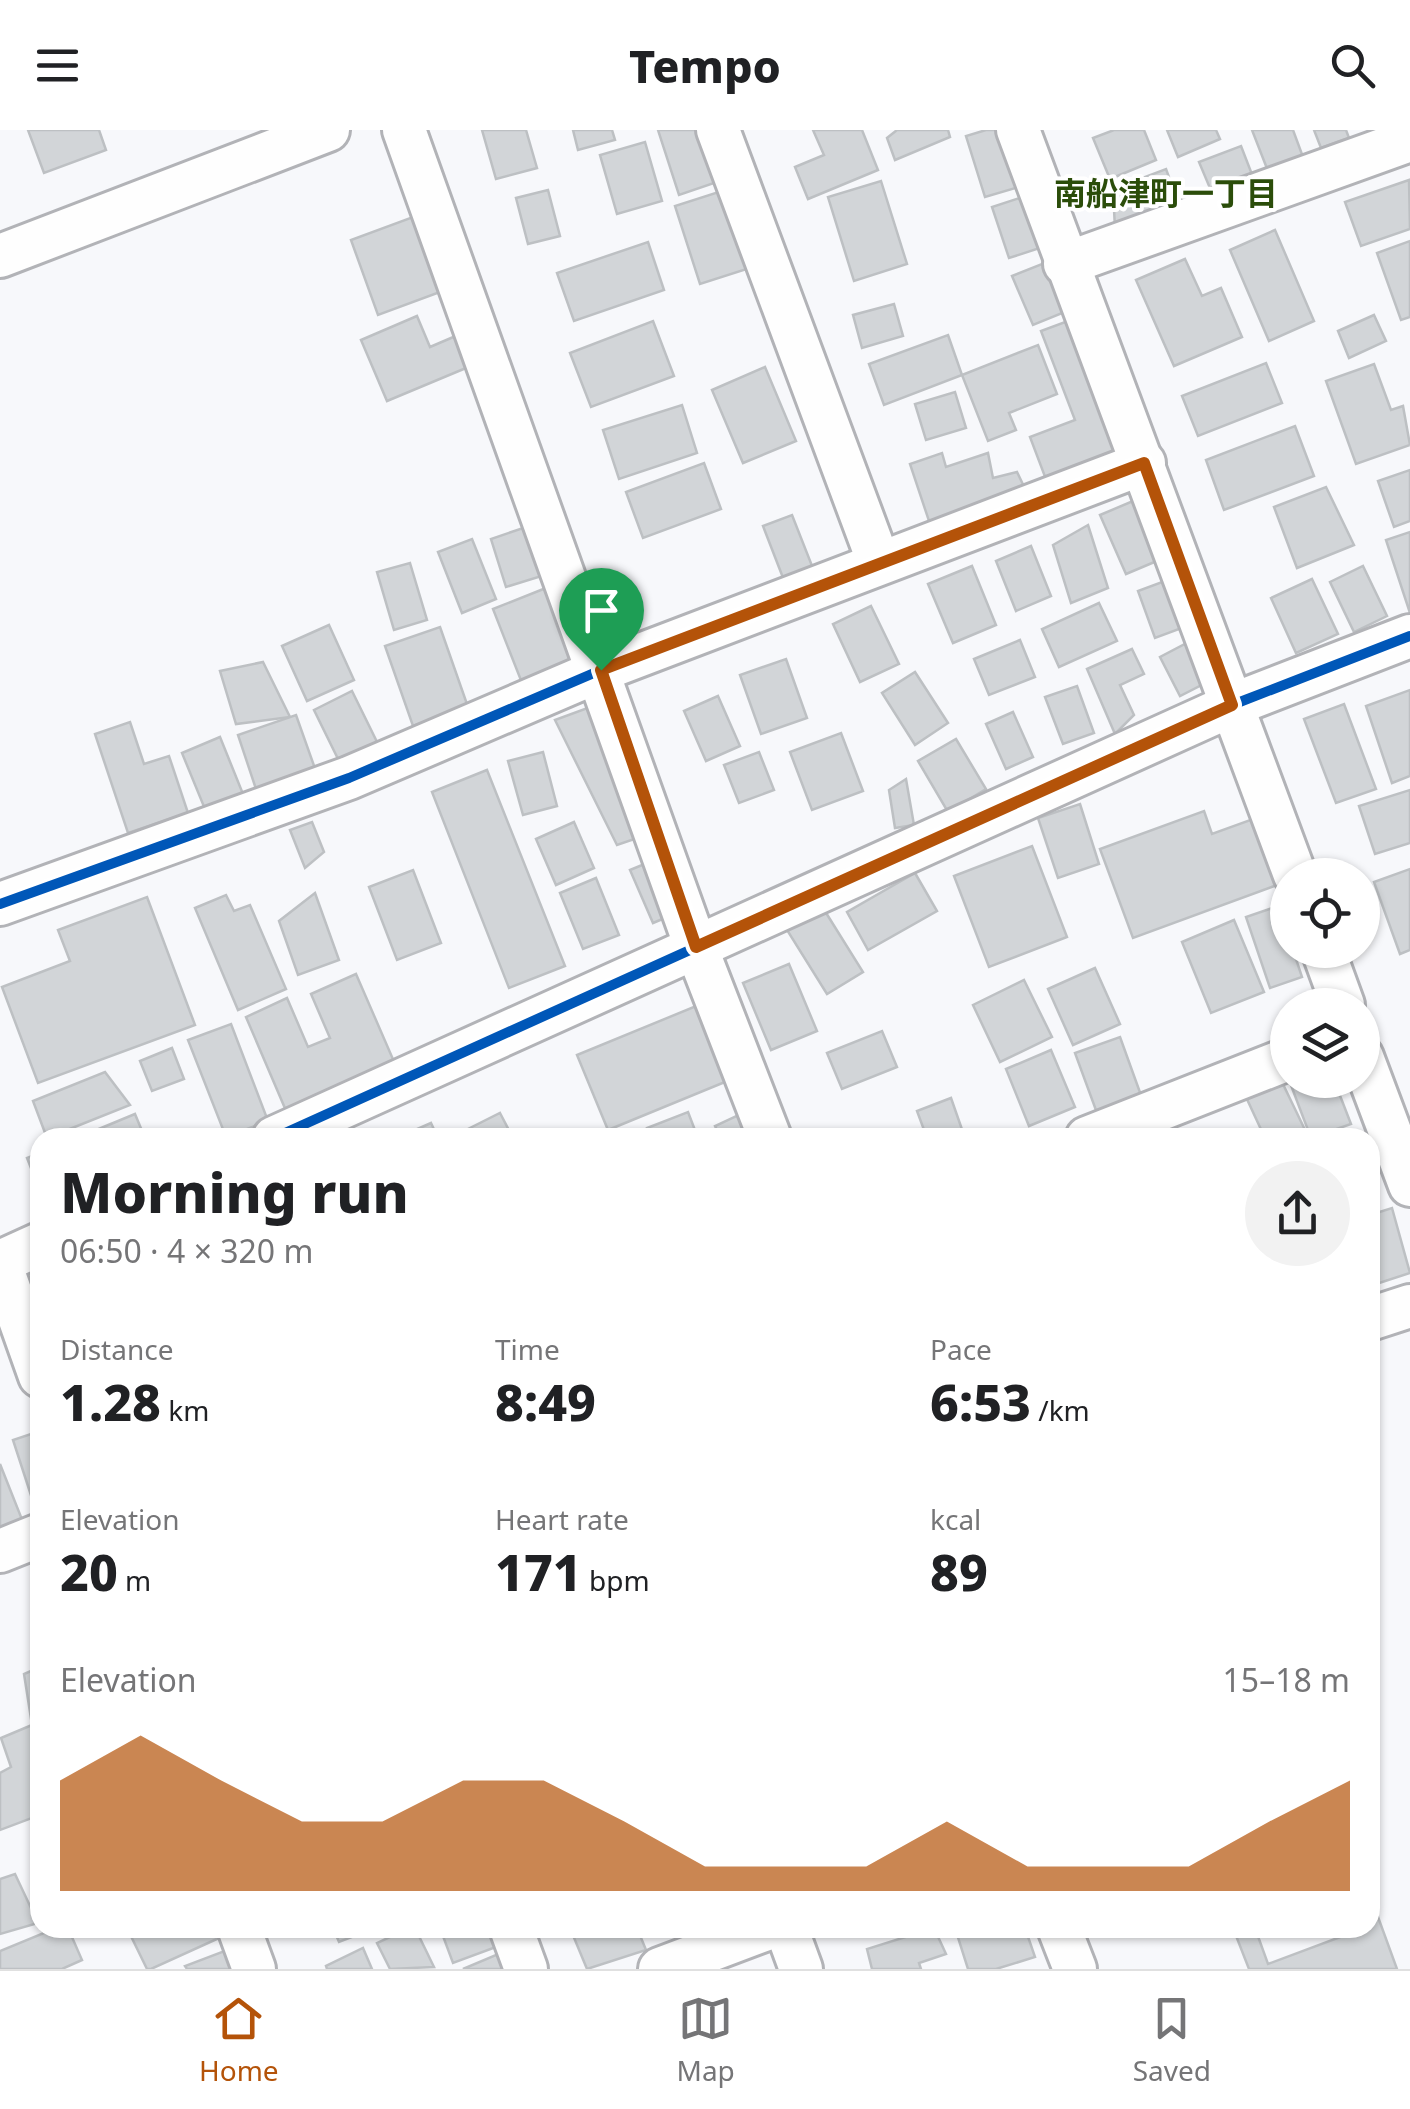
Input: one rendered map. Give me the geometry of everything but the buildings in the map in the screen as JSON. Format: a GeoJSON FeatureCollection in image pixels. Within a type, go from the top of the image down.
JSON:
{"type":"FeatureCollection","features":[{"type":"Feature","properties":{"kind":"street"},"geometry":{"type":"LineString","coordinates":[[0,256],[328,130]]}},
{"type":"Feature","properties":{"kind":"street"},"geometry":{"type":"LineString","coordinates":[[404,130],[601,670],[696,947],[766,1128]]}},
{"type":"Feature","properties":{"kind":"street"},"geometry":{"type":"LineString","coordinates":[[718,130],[879,563]]}},
{"type":"Feature","properties":{"kind":"street"},"geometry":{"type":"LineString","coordinates":[[1018,130],[1289,858]]}},
{"type":"Feature","properties":{"kind":"street"},"geometry":{"type":"LineString","coordinates":[[1065,264],[1409,135]]}},
{"type":"Feature","properties":{"kind":"street"},"geometry":{"type":"LineString","coordinates":[[0,904],[348,778],[601,670],[1144,463]]}},
{"type":"Feature","properties":{"kind":"street"},"geometry":{"type":"LineString","coordinates":[[296,1128],[1232,705],[1410,636]]}},
{"type":"Feature","properties":{"kind":"street"},"geometry":{"type":"LineString","coordinates":[[1112,1128],[1270,1065]]}},
{"type":"Feature","properties":{"kind":"street"},"geometry":{"type":"LineString","coordinates":[[1377,1098],[1410,1185]]}},
{"type":"Feature","properties":{"kind":"street"},"geometry":{"type":"LineString","coordinates":[[30,1249],[0,1263],[30,1348]]}},
{"type":"Feature","properties":{"kind":"street"},"geometry":{"type":"LineString","coordinates":[[1380,1316],[1410,1306]]}},
{"type":"Feature","properties":{"kind":"street"},"geometry":{"type":"LineString","coordinates":[[0,1551],[30,1539]]}},
{"type":"Feature","properties":{"kind":"street"},"geometry":{"type":"LineString","coordinates":[[243,1938],[254,1969]]}},
{"type":"Feature","properties":{"kind":"street"},"geometry":{"type":"LineString","coordinates":[[515,1938],[526,1969]]}},
{"type":"Feature","properties":{"kind":"street"},"geometry":{"type":"LineString","coordinates":[[660,1969],[742,1938]]}},
{"type":"Feature","properties":{"kind":"street"},"geometry":{"type":"LineString","coordinates":[[790,1938],[801,1969]]}},
{"type":"Feature","properties":{"kind":"street"},"geometry":{"type":"LineString","coordinates":[[1063,1938],[1074,1969]]}},
{"type":"Feature","properties":{"kind":"cycle path"},"geometry":{"type":"LineString","coordinates":[[0,904],[349,778],[601,670],[1144,463]]}},
{"type":"Feature","properties":{"kind":"cycle path"},"geometry":{"type":"LineString","coordinates":[[296,1128],[1232,705],[1410,636]]}},
{"type":"Feature","properties":{"kind":"district","name":"南船津町一丁目"},"geometry":{"type":"Point","coordinates":[1166,192]}},
{"type":"Feature","properties":{"kind":"route"},"geometry":{"type":"LineString","coordinates":[[1144,463],[1232,705],[696,947],[601,670],[1144,463]]}}]}
